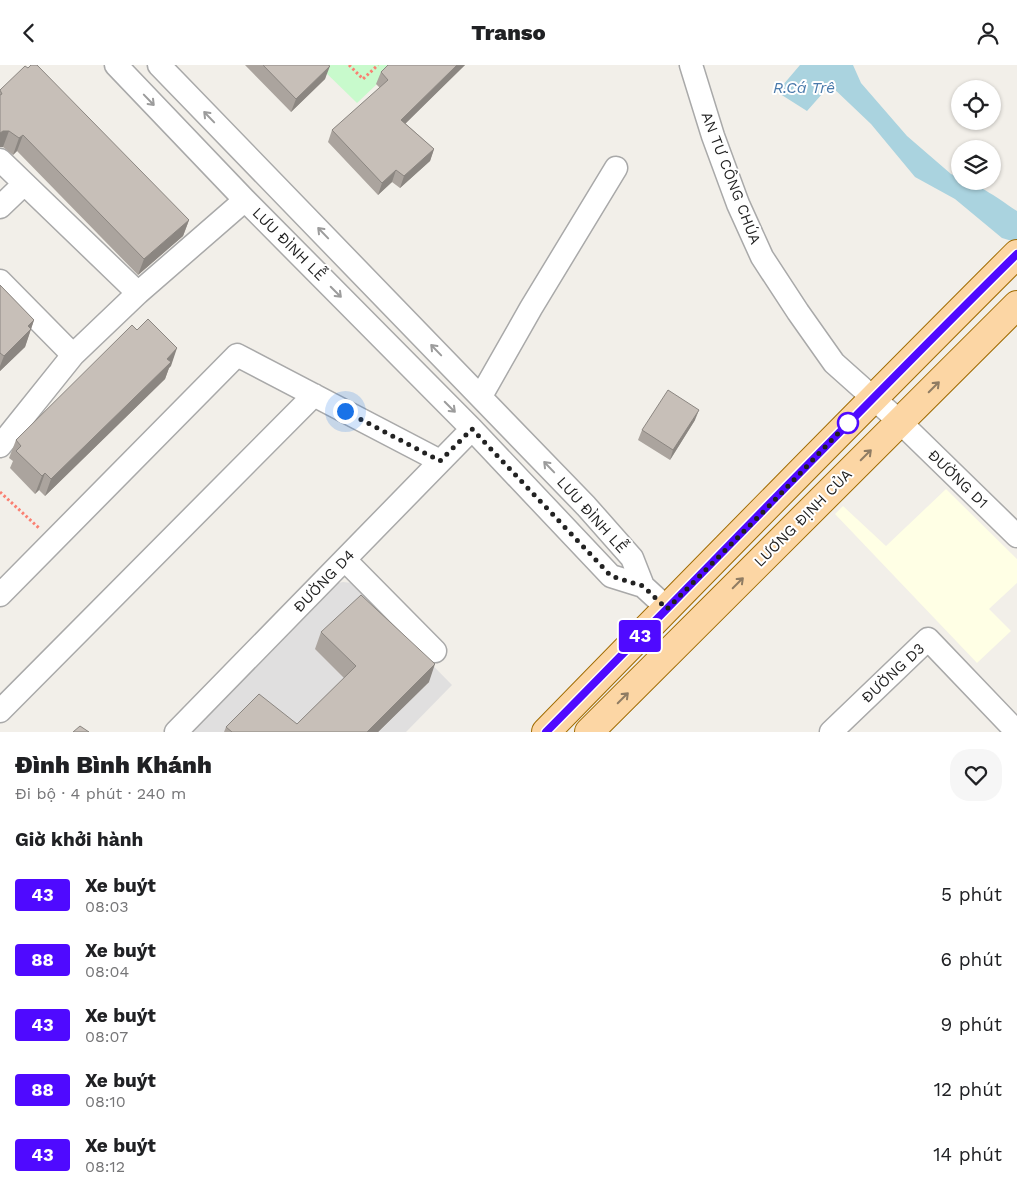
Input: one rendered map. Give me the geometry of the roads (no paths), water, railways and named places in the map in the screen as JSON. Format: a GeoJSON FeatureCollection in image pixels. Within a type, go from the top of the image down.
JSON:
{"type":"FeatureCollection","features":[{"type":"Feature","properties":{"kind":"main road"},"geometry":{"type":"LineString","coordinates":[[546,732],[1017,254]]}},
{"type":"Feature","properties":{"kind":"main road","name":"LƯƠNG ĐỊNH CỦA"},"geometry":{"type":"LineString","coordinates":[[589,732],[1017,305]]}},
{"type":"Feature","properties":{"kind":"street","name":"LƯU ĐÌNH LỄ"},"geometry":{"type":"LineString","coordinates":[[116,65],[245,200],[472,429],[611,576],[643,586]]}},
{"type":"Feature","properties":{"kind":"street","name":"LƯU ĐÌNH LỄ"},"geometry":{"type":"LineString","coordinates":[[159,65],[586,505],[632,558],[643,586]]}},
{"type":"Feature","properties":{"kind":"street","name":"AN TƯ CÔNG CHÚA"},"geometry":{"type":"LineString","coordinates":[[691,65],[713,136],[738,204],[762,257],[834,363],[899,421]]}},
{"type":"Feature","properties":{"kind":"street"},"geometry":{"type":"LineString","coordinates":[[0,159],[138,293]]}},
{"type":"Feature","properties":{"kind":"street"},"geometry":{"type":"LineString","coordinates":[[481,396],[531,308],[616,168]]}},
{"type":"Feature","properties":{"kind":"street"},"geometry":{"type":"LineString","coordinates":[[0,207],[24,184]]}},
{"type":"Feature","properties":{"kind":"street"},"geometry":{"type":"LineString","coordinates":[[0,445],[73,355],[138,293],[245,200]]}},
{"type":"Feature","properties":{"kind":"street"},"geometry":{"type":"LineString","coordinates":[[0,281],[73,355]]}},
{"type":"Feature","properties":{"kind":"street"},"geometry":{"type":"LineString","coordinates":[[0,595],[238,355],[440,461]]}},
{"type":"Feature","properties":{"kind":"street"},"geometry":{"type":"LineString","coordinates":[[0,711],[314,395]]}},
{"type":"Feature","properties":{"kind":"street","name":"ĐƯỜNG D1"},"geometry":{"type":"LineString","coordinates":[[899,421],[1017,536]]}},
{"type":"Feature","properties":{"kind":"street","name":"ĐƯỜNG D4"},"geometry":{"type":"LineString","coordinates":[[176,732],[472,429]]}},
{"type":"Feature","properties":{"kind":"street"},"geometry":{"type":"LineString","coordinates":[[345,560],[435,651]]}},
{"type":"Feature","properties":{"kind":"street"},"geometry":{"type":"LineString","coordinates":[[643,586],[667,609]]}},
{"type":"Feature","properties":{"kind":"street","name":"ĐƯỜNG D3"},"geometry":{"type":"LineString","coordinates":[[831,732],[928,639],[1016,732]]}},
{"type":"Feature","properties":{"kind":"water","name":"R.Cá Trê"},"geometry":{"type":"Polygon","coordinates":[[[800,65],[853,65],[861,83],[907,136],[951,174],[951,190],[984,190],[1017,211],[1017,240],[1012,241],[1002,238],[955,199],[915,177],[871,124],[830,85],[807,111],[777,92],[800,65]]]}}]}
